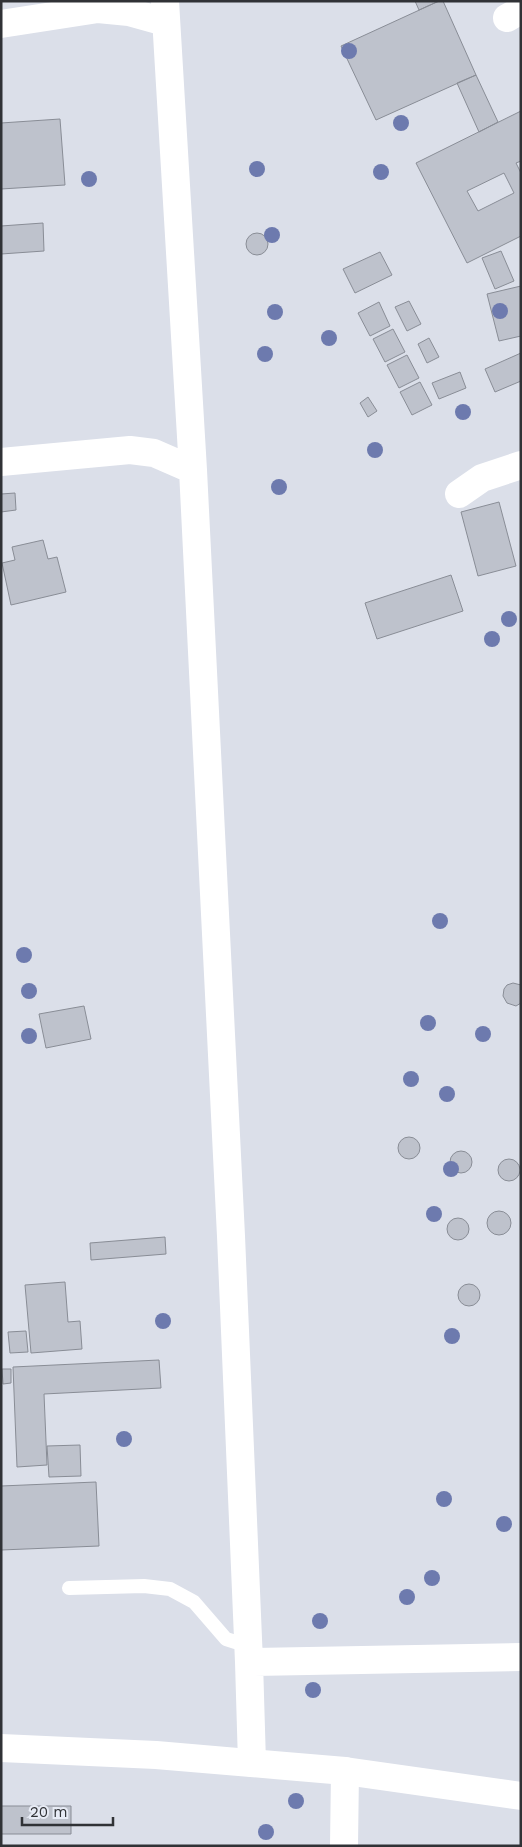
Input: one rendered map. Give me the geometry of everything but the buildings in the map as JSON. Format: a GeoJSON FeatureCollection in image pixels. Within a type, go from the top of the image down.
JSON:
{"type":"FeatureCollection","features":[{"type":"Feature","properties":{"kind":"street"},"geometry":{"type":"LineString","coordinates":[[1,24],[98,9],[128,12],[165,11],[193,470],[231,1246],[252,1763]]}},
{"type":"Feature","properties":{"kind":"street"},"geometry":{"type":"LineString","coordinates":[[1,462],[130,450],[154,453],[193,470]]}},
{"type":"Feature","properties":{"kind":"street"},"geometry":{"type":"LineString","coordinates":[[459,494],[482,478],[521,465]]}},
{"type":"Feature","properties":{"kind":"street"},"geometry":{"type":"LineString","coordinates":[[248,1654],[521,1657]]}},
{"type":"Feature","properties":{"kind":"street"},"geometry":{"type":"LineString","coordinates":[[1,1748],[156,1755],[345,1771],[521,1796]]}},
{"type":"Feature","properties":{"kind":"street"},"geometry":{"type":"LineString","coordinates":[[344,1846],[345,1771]]}},
{"type":"Feature","properties":{"kind":"lane"},"geometry":{"type":"LineString","coordinates":[[69,1588],[144,1586],[170,1589],[194,1602],[226,1639],[248,1654]]}}]}
